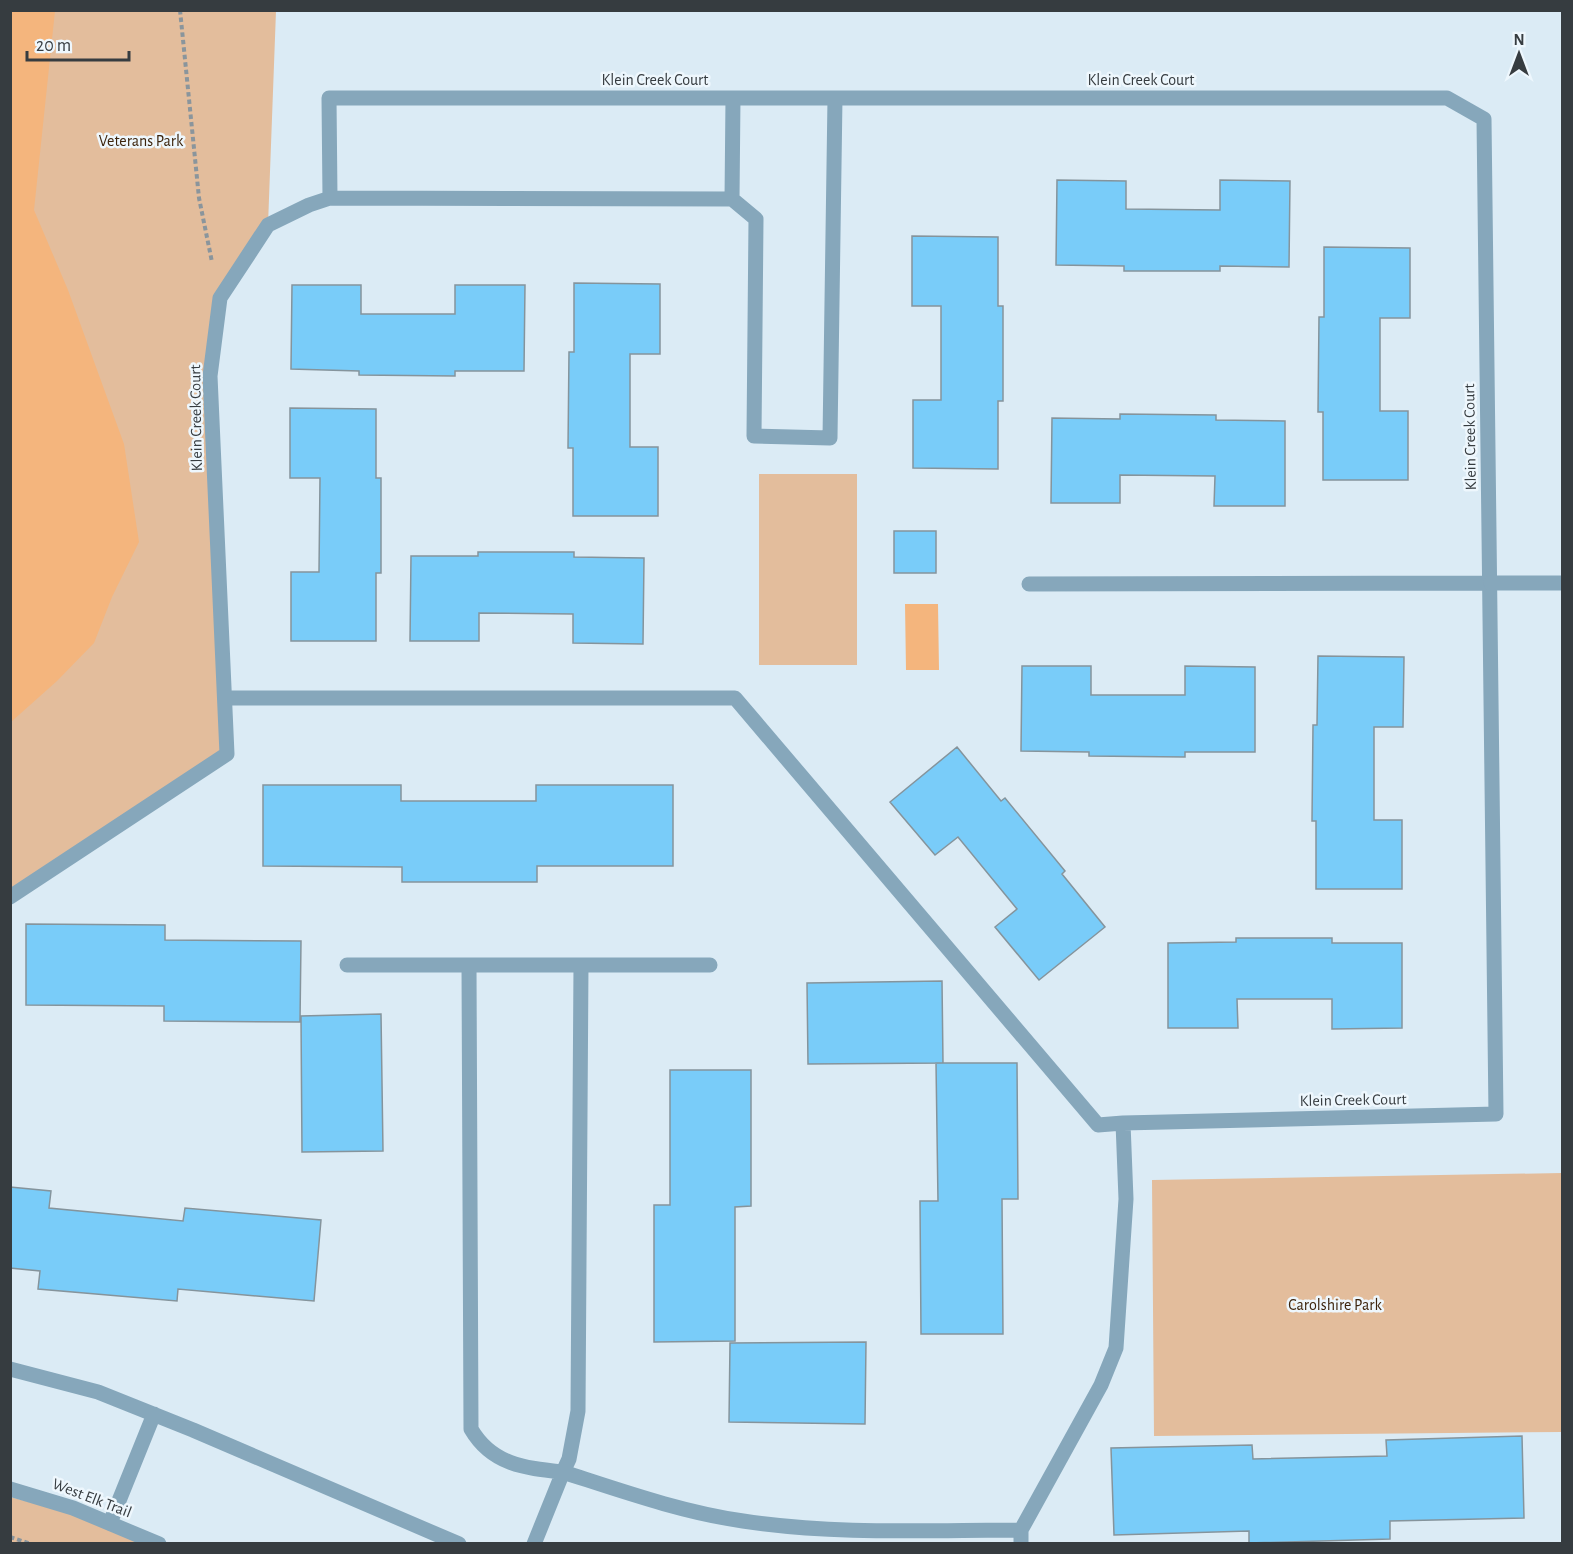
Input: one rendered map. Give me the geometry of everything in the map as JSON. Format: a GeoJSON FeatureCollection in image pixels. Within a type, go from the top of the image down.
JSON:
{"type":"FeatureCollection","features":[{"type":"Feature","properties":{"kind":"street","name":"Klein Creek Court"},"geometry":{"type":"LineString","coordinates":[[10,897],[227,754],[210,376],[220,298],[268,225],[309,205],[330,198],[329,98],[1447,98],[1484,119],[1496,1114],[1123,1124]]}},
{"type":"Feature","properties":{"kind":"street"},"geometry":{"type":"LineString","coordinates":[[732,199],[733,98]]}},
{"type":"Feature","properties":{"kind":"street"},"geometry":{"type":"LineString","coordinates":[[330,198],[732,199],[756,219],[754,436],[830,438],[835,98]]}},
{"type":"Feature","properties":{"kind":"street"},"geometry":{"type":"LineString","coordinates":[[1029,584],[1563,584]]}},
{"type":"Feature","properties":{"kind":"street"},"geometry":{"type":"LineString","coordinates":[[225,698],[735,698],[1098,1125],[1123,1124],[1126,1199],[1116,1348],[1101,1385],[1021,1537],[813,1529],[741,1521],[648,1500],[563,1472],[523,1468],[490,1452],[478,1442],[471,1429],[469,964]]}},
{"type":"Feature","properties":{"kind":"street"},"geometry":{"type":"LineString","coordinates":[[347,964],[710,964]]}},
{"type":"Feature","properties":{"kind":"street"},"geometry":{"type":"LineString","coordinates":[[534,1544],[569,1459],[578,1411],[581,964]]}},
{"type":"Feature","properties":{"kind":"street"},"geometry":{"type":"LineString","coordinates":[[10,1369],[98,1392],[459,1544]]}},
{"type":"Feature","properties":{"kind":"street"},"geometry":{"type":"LineString","coordinates":[[110,1523],[154,1414]]}},
{"type":"Feature","properties":{"kind":"street","name":"West Elk Trail"},"geometry":{"type":"LineString","coordinates":[[10,1489],[73,1508],[159,1544]]}},
{"type":"Feature","properties":{"kind":"path"},"geometry":{"type":"LineString","coordinates":[[180,10],[199,198],[220,298]]}},
{"type":"Feature","properties":{"kind":"path"},"geometry":{"type":"LineString","coordinates":[[10,1537],[31,1544]]}},
{"type":"Feature","properties":{"kind":"green space","name":"Veterans Park"},"geometry":{"type":"Polygon","coordinates":[[[11,11],[276,11],[268,225],[220,298],[210,376],[227,754],[11,897],[11,11]]]}},
{"type":"Feature","properties":{"kind":"green space"},"geometry":{"type":"Polygon","coordinates":[[[759,474],[857,474],[857,665],[759,665],[759,474]]]}},
{"type":"Feature","properties":{"kind":"green space","name":"Carolshire Park"},"geometry":{"type":"Polygon","coordinates":[[[1562,1173],[1562,1432],[1154,1436],[1152,1180],[1562,1173]]]}},
{"type":"Feature","properties":{"kind":"green space"},"geometry":{"type":"Polygon","coordinates":[[[10,1497],[110,1523],[159,1543],[11,1543],[10,1497]]]}},
{"type":"Feature","properties":{"kind":"shaded area"},"geometry":{"type":"Polygon","coordinates":[[[11,10],[55,11],[34,210],[68,290],[124,444],[139,542],[112,597],[94,643],[57,681],[11,722],[11,10]]]}},
{"type":"Feature","properties":{"kind":"shaded area"},"geometry":{"type":"Polygon","coordinates":[[[905,604],[938,604],[939,670],[906,670],[905,604]]]}},
{"type":"Feature","properties":{"kind":"building"},"geometry":{"type":"Polygon","coordinates":[[[1057,180],[1126,181],[1126,209],[1220,210],[1220,180],[1290,181],[1289,267],[1220,266],[1220,271],[1124,271],[1124,266],[1056,265],[1057,180]]]}},
{"type":"Feature","properties":{"kind":"building"},"geometry":{"type":"Polygon","coordinates":[[[912,236],[998,237],[998,306],[1003,306],[1003,401],[998,401],[998,469],[913,468],[913,400],[941,400],[941,306],[912,306],[912,236]]]}},
{"type":"Feature","properties":{"kind":"building"},"geometry":{"type":"Polygon","coordinates":[[[1324,247],[1410,248],[1410,318],[1380,318],[1380,411],[1408,411],[1408,480],[1323,480],[1323,412],[1318,412],[1319,317],[1324,317],[1324,247]]]}},
{"type":"Feature","properties":{"kind":"building"},"geometry":{"type":"Polygon","coordinates":[[[574,283],[660,284],[660,354],[630,354],[630,447],[658,447],[658,516],[573,516],[573,448],[568,448],[569,352],[574,352],[574,283]]]}},
{"type":"Feature","properties":{"kind":"building"},"geometry":{"type":"Polygon","coordinates":[[[292,285],[361,285],[361,314],[455,314],[455,285],[525,285],[524,371],[455,371],[455,376],[359,375],[359,371],[291,369],[292,285]]]}},
{"type":"Feature","properties":{"kind":"building"},"geometry":{"type":"Polygon","coordinates":[[[290,408],[376,409],[376,478],[381,478],[381,573],[376,573],[376,641],[291,641],[291,572],[319,572],[320,478],[290,478],[290,408]]]}},
{"type":"Feature","properties":{"kind":"building"},"geometry":{"type":"Polygon","coordinates":[[[1120,414],[1216,415],[1216,420],[1285,421],[1285,506],[1214,506],[1215,476],[1120,475],[1120,503],[1051,503],[1052,418],[1120,419],[1120,414]]]}},
{"type":"Feature","properties":{"kind":"building"},"geometry":{"type":"Polygon","coordinates":[[[894,531],[936,531],[936,573],[894,573],[894,531]]]}},
{"type":"Feature","properties":{"kind":"building"},"geometry":{"type":"Polygon","coordinates":[[[478,552],[574,552],[574,557],[644,558],[643,644],[573,643],[573,614],[479,613],[479,641],[410,641],[411,556],[478,556],[478,552]]]}},
{"type":"Feature","properties":{"kind":"building"},"geometry":{"type":"Polygon","coordinates":[[[1318,656],[1404,657],[1403,727],[1374,727],[1374,820],[1402,820],[1402,889],[1316,889],[1316,821],[1312,821],[1313,725],[1317,725],[1318,656]]]}},
{"type":"Feature","properties":{"kind":"building"},"geometry":{"type":"Polygon","coordinates":[[[1022,666],[1091,666],[1091,695],[1185,695],[1185,666],[1255,667],[1255,752],[1185,752],[1185,757],[1089,756],[1089,752],[1021,751],[1022,666]]]}},
{"type":"Feature","properties":{"kind":"building"},"geometry":{"type":"Polygon","coordinates":[[[957,747],[1001,801],[1005,798],[1065,871],[1062,874],[1105,927],[1039,980],[995,927],[1017,909],[958,837],[935,855],[890,802],[957,747]]]}},
{"type":"Feature","properties":{"kind":"building"},"geometry":{"type":"Polygon","coordinates":[[[263,785],[401,785],[401,801],[536,801],[536,785],[673,785],[673,866],[537,866],[537,882],[402,882],[402,867],[263,866],[263,785]]]}},
{"type":"Feature","properties":{"kind":"building"},"geometry":{"type":"Polygon","coordinates":[[[26,924],[165,925],[165,940],[301,941],[300,1022],[164,1021],[164,1006],[26,1005],[26,924]]]}},
{"type":"Feature","properties":{"kind":"building"},"geometry":{"type":"Polygon","coordinates":[[[1236,938],[1332,938],[1332,943],[1402,943],[1402,1028],[1332,1029],[1332,999],[1237,999],[1238,1028],[1168,1028],[1168,943],[1236,942],[1236,938]]]}},
{"type":"Feature","properties":{"kind":"building"},"geometry":{"type":"Polygon","coordinates":[[[942,981],[943,1063],[808,1064],[807,983],[942,981]]]}},
{"type":"Feature","properties":{"kind":"building"},"geometry":{"type":"Polygon","coordinates":[[[381,1014],[383,1151],[302,1152],[301,1016],[381,1014]]]}},
{"type":"Feature","properties":{"kind":"building"},"geometry":{"type":"Polygon","coordinates":[[[936,1063],[1017,1063],[1018,1199],[1002,1199],[1003,1334],[921,1334],[920,1201],[938,1201],[936,1063]]]}},
{"type":"Feature","properties":{"kind":"building"},"geometry":{"type":"Polygon","coordinates":[[[670,1070],[751,1070],[751,1206],[735,1207],[735,1341],[654,1342],[654,1205],[670,1205],[670,1070]]]}},
{"type":"Feature","properties":{"kind":"building"},"geometry":{"type":"Polygon","coordinates":[[[10,1187],[51,1191],[49,1208],[183,1221],[185,1208],[321,1220],[314,1301],[178,1289],[177,1301],[38,1289],[40,1271],[10,1268],[10,1187]]]}},
{"type":"Feature","properties":{"kind":"building"},"geometry":{"type":"Polygon","coordinates":[[[866,1342],[865,1424],[729,1422],[730,1343],[866,1342]]]}},
{"type":"Feature","properties":{"kind":"building"},"geometry":{"type":"Polygon","coordinates":[[[1522,1436],[1524,1518],[1390,1521],[1390,1539],[1249,1543],[1249,1531],[1114,1535],[1111,1448],[1252,1445],[1253,1459],[1387,1456],[1386,1440],[1522,1436]]]}}]}
